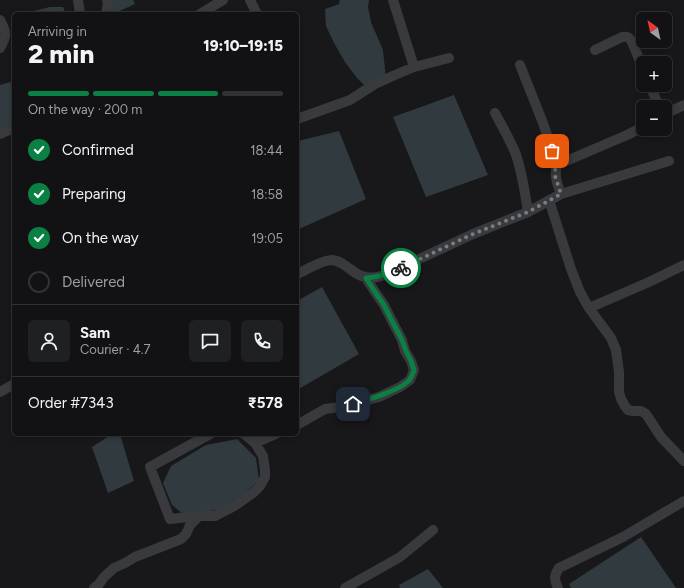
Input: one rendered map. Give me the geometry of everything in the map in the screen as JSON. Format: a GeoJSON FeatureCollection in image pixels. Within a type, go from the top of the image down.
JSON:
{"type":"FeatureCollection","features":[{"type":"Feature","properties":{"kind":"street"},"geometry":{"type":"LineString","coordinates":[[78,0],[80,12]]}},
{"type":"Feature","properties":{"kind":"street"},"geometry":{"type":"LineString","coordinates":[[106,12],[107,0]]}},
{"type":"Feature","properties":{"kind":"street"},"geometry":{"type":"LineString","coordinates":[[203,12],[223,0]]}},
{"type":"Feature","properties":{"kind":"street"},"geometry":{"type":"LineString","coordinates":[[250,0],[256,12]]}},
{"type":"Feature","properties":{"kind":"street"},"geometry":{"type":"LineString","coordinates":[[393,0],[414,68]]}},
{"type":"Feature","properties":{"kind":"street"},"geometry":{"type":"LineString","coordinates":[[0,20],[5,28],[6,38],[0,48]]}},
{"type":"Feature","properties":{"kind":"street"},"geometry":{"type":"LineString","coordinates":[[595,50],[625,36],[632,43],[638,56]]}},
{"type":"Feature","properties":{"kind":"street"},"geometry":{"type":"LineString","coordinates":[[299,118],[350,100],[375,84],[395,75],[449,58]]}},
{"type":"Feature","properties":{"kind":"street"},"geometry":{"type":"LineString","coordinates":[[520,65],[543,123],[556,165],[555,176],[561,194]]}},
{"type":"Feature","properties":{"kind":"street"},"geometry":{"type":"LineString","coordinates":[[672,111],[684,105]]}},
{"type":"Feature","properties":{"kind":"street"},"geometry":{"type":"LineString","coordinates":[[495,113],[508,135],[515,154],[522,176],[528,212]]}},
{"type":"Feature","properties":{"kind":"street"},"geometry":{"type":"LineString","coordinates":[[0,134],[12,129]]}},
{"type":"Feature","properties":{"kind":"street"},"geometry":{"type":"LineString","coordinates":[[556,165],[636,130]]}},
{"type":"Feature","properties":{"kind":"street"},"geometry":{"type":"LineString","coordinates":[[299,273],[323,262],[332,260],[340,262],[366,278],[388,274],[473,234],[528,212],[561,194],[669,161]]}},
{"type":"Feature","properties":{"kind":"street"},"geometry":{"type":"LineString","coordinates":[[549,200],[580,292],[589,308],[611,338],[616,350],[619,372],[619,392],[621,399],[628,410],[641,411],[646,414],[661,437],[684,461]]}},
{"type":"Feature","properties":{"kind":"street"},"geometry":{"type":"LineString","coordinates":[[589,308],[684,265]]}},
{"type":"Feature","properties":{"kind":"street"},"geometry":{"type":"LineString","coordinates":[[299,424],[325,409],[379,397],[400,387],[410,380],[414,370],[402,340],[384,305],[366,278]]}},
{"type":"Feature","properties":{"kind":"street"},"geometry":{"type":"LineString","coordinates":[[0,392],[12,385]]}},
{"type":"Feature","properties":{"kind":"street"},"geometry":{"type":"LineString","coordinates":[[206,436],[150,467],[170,519],[214,516],[236,505],[260,486],[265,477],[266,470],[263,456],[255,443],[246,436]]}},
{"type":"Feature","properties":{"kind":"street"},"geometry":{"type":"LineString","coordinates":[[255,443],[271,436]]}},
{"type":"Feature","properties":{"kind":"street"},"geometry":{"type":"LineString","coordinates":[[558,588],[555,581],[555,574],[559,568],[623,537],[684,501]]}},
{"type":"Feature","properties":{"kind":"street"},"geometry":{"type":"LineString","coordinates":[[94,588],[114,568],[135,557],[181,539],[186,534],[190,525],[199,516]]}},
{"type":"Feature","properties":{"kind":"street"},"geometry":{"type":"LineString","coordinates":[[345,588],[400,557],[433,530]]}},
{"type":"Feature","properties":{"kind":"shaded area"},"geometry":{"type":"Polygon","coordinates":[[[109,0],[133,0],[135,4],[117,12],[112,12],[109,0]]]}},
{"type":"Feature","properties":{"kind":"shaded area"},"geometry":{"type":"Polygon","coordinates":[[[340,0],[369,0],[368,7],[371,22],[383,50],[386,79],[371,92],[357,78],[345,62],[326,26],[325,9],[339,4],[340,0]]]}},
{"type":"Feature","properties":{"kind":"shaded area"},"geometry":{"type":"Polygon","coordinates":[[[50,7],[63,7],[65,12],[33,12],[50,7]]]}},
{"type":"Feature","properties":{"kind":"shaded area"},"geometry":{"type":"Polygon","coordinates":[[[12,82],[12,129],[0,135],[0,85],[12,82]]]}},
{"type":"Feature","properties":{"kind":"shaded area"},"geometry":{"type":"Polygon","coordinates":[[[454,95],[488,175],[426,197],[393,117],[454,95]]]}},
{"type":"Feature","properties":{"kind":"shaded area"},"geometry":{"type":"Polygon","coordinates":[[[339,131],[366,199],[299,229],[299,141],[339,131]]]}},
{"type":"Feature","properties":{"kind":"shaded area"},"geometry":{"type":"Polygon","coordinates":[[[322,287],[359,354],[299,389],[299,300],[322,287]]]}},
{"type":"Feature","properties":{"kind":"shaded area"},"geometry":{"type":"Polygon","coordinates":[[[109,436],[121,436],[134,481],[108,493],[92,447],[109,436]]]}},
{"type":"Feature","properties":{"kind":"shaded area"},"geometry":{"type":"Polygon","coordinates":[[[237,439],[256,458],[259,480],[242,496],[217,510],[184,515],[172,505],[163,483],[171,466],[206,445],[237,439]]]}},
{"type":"Feature","properties":{"kind":"shaded area"},"geometry":{"type":"Polygon","coordinates":[[[641,537],[676,588],[571,588],[569,584],[641,537]]]}},
{"type":"Feature","properties":{"kind":"shaded area"},"geometry":{"type":"Polygon","coordinates":[[[428,569],[443,588],[400,588],[399,585],[428,569]]]}},
{"type":"Feature","properties":{"kind":"way so far"},"geometry":{"type":"LineString","coordinates":[[401,268],[473,234],[528,212],[561,194],[555,176],[556,165],[552,151]]}},
{"type":"Feature","properties":{"kind":"route"},"geometry":{"type":"LineString","coordinates":[[353,404],[379,397],[400,387],[410,380],[414,370],[402,340],[384,305],[366,278],[388,274],[401,268]]}}]}
